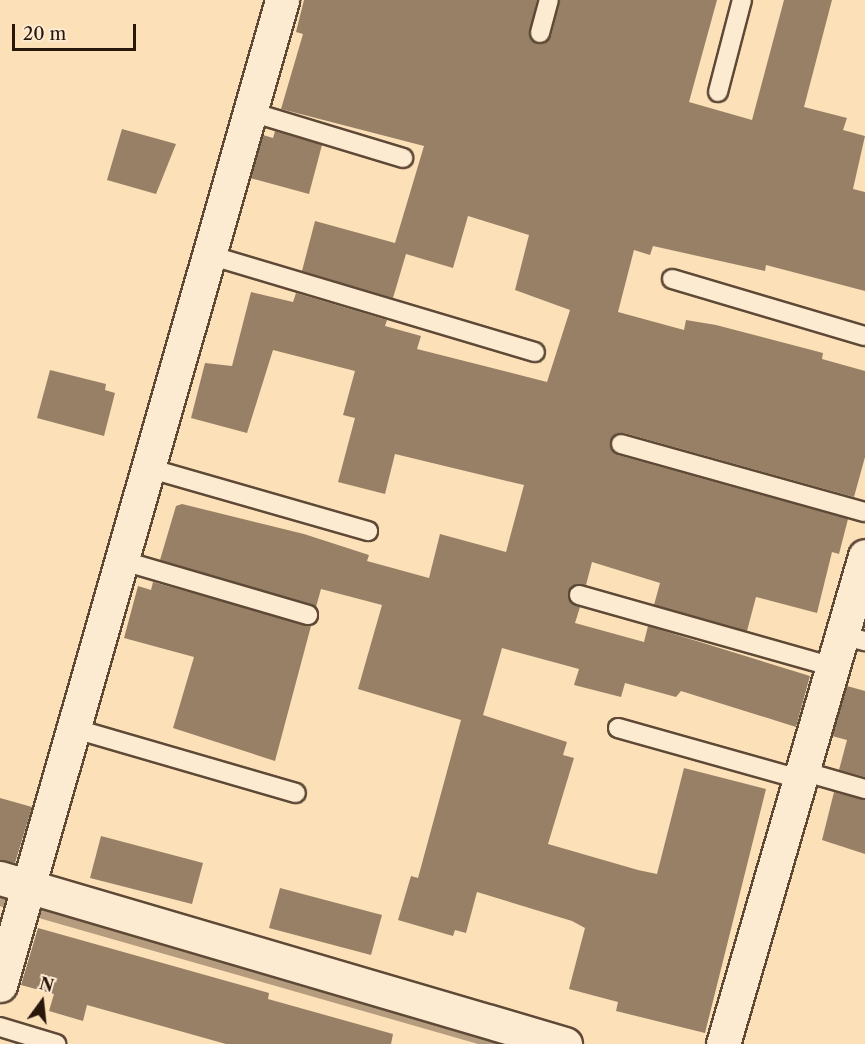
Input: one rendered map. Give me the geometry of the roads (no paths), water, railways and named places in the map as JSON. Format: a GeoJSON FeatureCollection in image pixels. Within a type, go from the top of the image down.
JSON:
{"type":"FeatureCollection","features":[{"type":"Feature","properties":{"kind":"street"},"geometry":{"type":"LineString","coordinates":[[0,985],[14,882],[72,729],[282,0]]}},
{"type":"Feature","properties":{"kind":"street"},"geometry":{"type":"LineString","coordinates":[[723,1044],[833,668],[854,638],[865,556]]}},
{"type":"Feature","properties":{"kind":"street"},"geometry":{"type":"LineString","coordinates":[[14,882],[566,1044]]}},
{"type":"Feature","properties":{"kind":"lane"},"geometry":{"type":"LineString","coordinates":[[540,33],[549,0]]}},
{"type":"Feature","properties":{"kind":"lane"},"geometry":{"type":"LineString","coordinates":[[718,92],[742,0]]}},
{"type":"Feature","properties":{"kind":"lane"},"geometry":{"type":"LineString","coordinates":[[251,112],[403,158]]}},
{"type":"Feature","properties":{"kind":"lane"},"geometry":{"type":"LineString","coordinates":[[209,255],[535,352]]}},
{"type":"Feature","properties":{"kind":"lane"},"geometry":{"type":"LineString","coordinates":[[672,279],[865,336]]}},
{"type":"Feature","properties":{"kind":"lane"},"geometry":{"type":"LineString","coordinates":[[621,444],[865,512]]}},
{"type":"Feature","properties":{"kind":"lane"},"geometry":{"type":"LineString","coordinates":[[148,468],[368,531]]}},
{"type":"Feature","properties":{"kind":"lane"},"geometry":{"type":"LineString","coordinates":[[120,560],[308,615]]}},
{"type":"Feature","properties":{"kind":"lane"},"geometry":{"type":"LineString","coordinates":[[579,595],[833,668]]}},
{"type":"Feature","properties":{"kind":"lane"},"geometry":{"type":"LineString","coordinates":[[618,728],[865,789]]}},
{"type":"Feature","properties":{"kind":"lane"},"geometry":{"type":"LineString","coordinates":[[72,729],[296,793]]}},
{"type":"Feature","properties":{"kind":"lane"},"geometry":{"type":"LineString","coordinates":[[0,1027],[56,1044]]}},
{"type":"Feature","properties":{"kind":"waterway"},"geometry":{"type":"LineString","coordinates":[[0,900],[8,902]]}},
{"type":"Feature","properties":{"kind":"waterway"},"geometry":{"type":"LineString","coordinates":[[43,913],[500,1044]]}}]}
